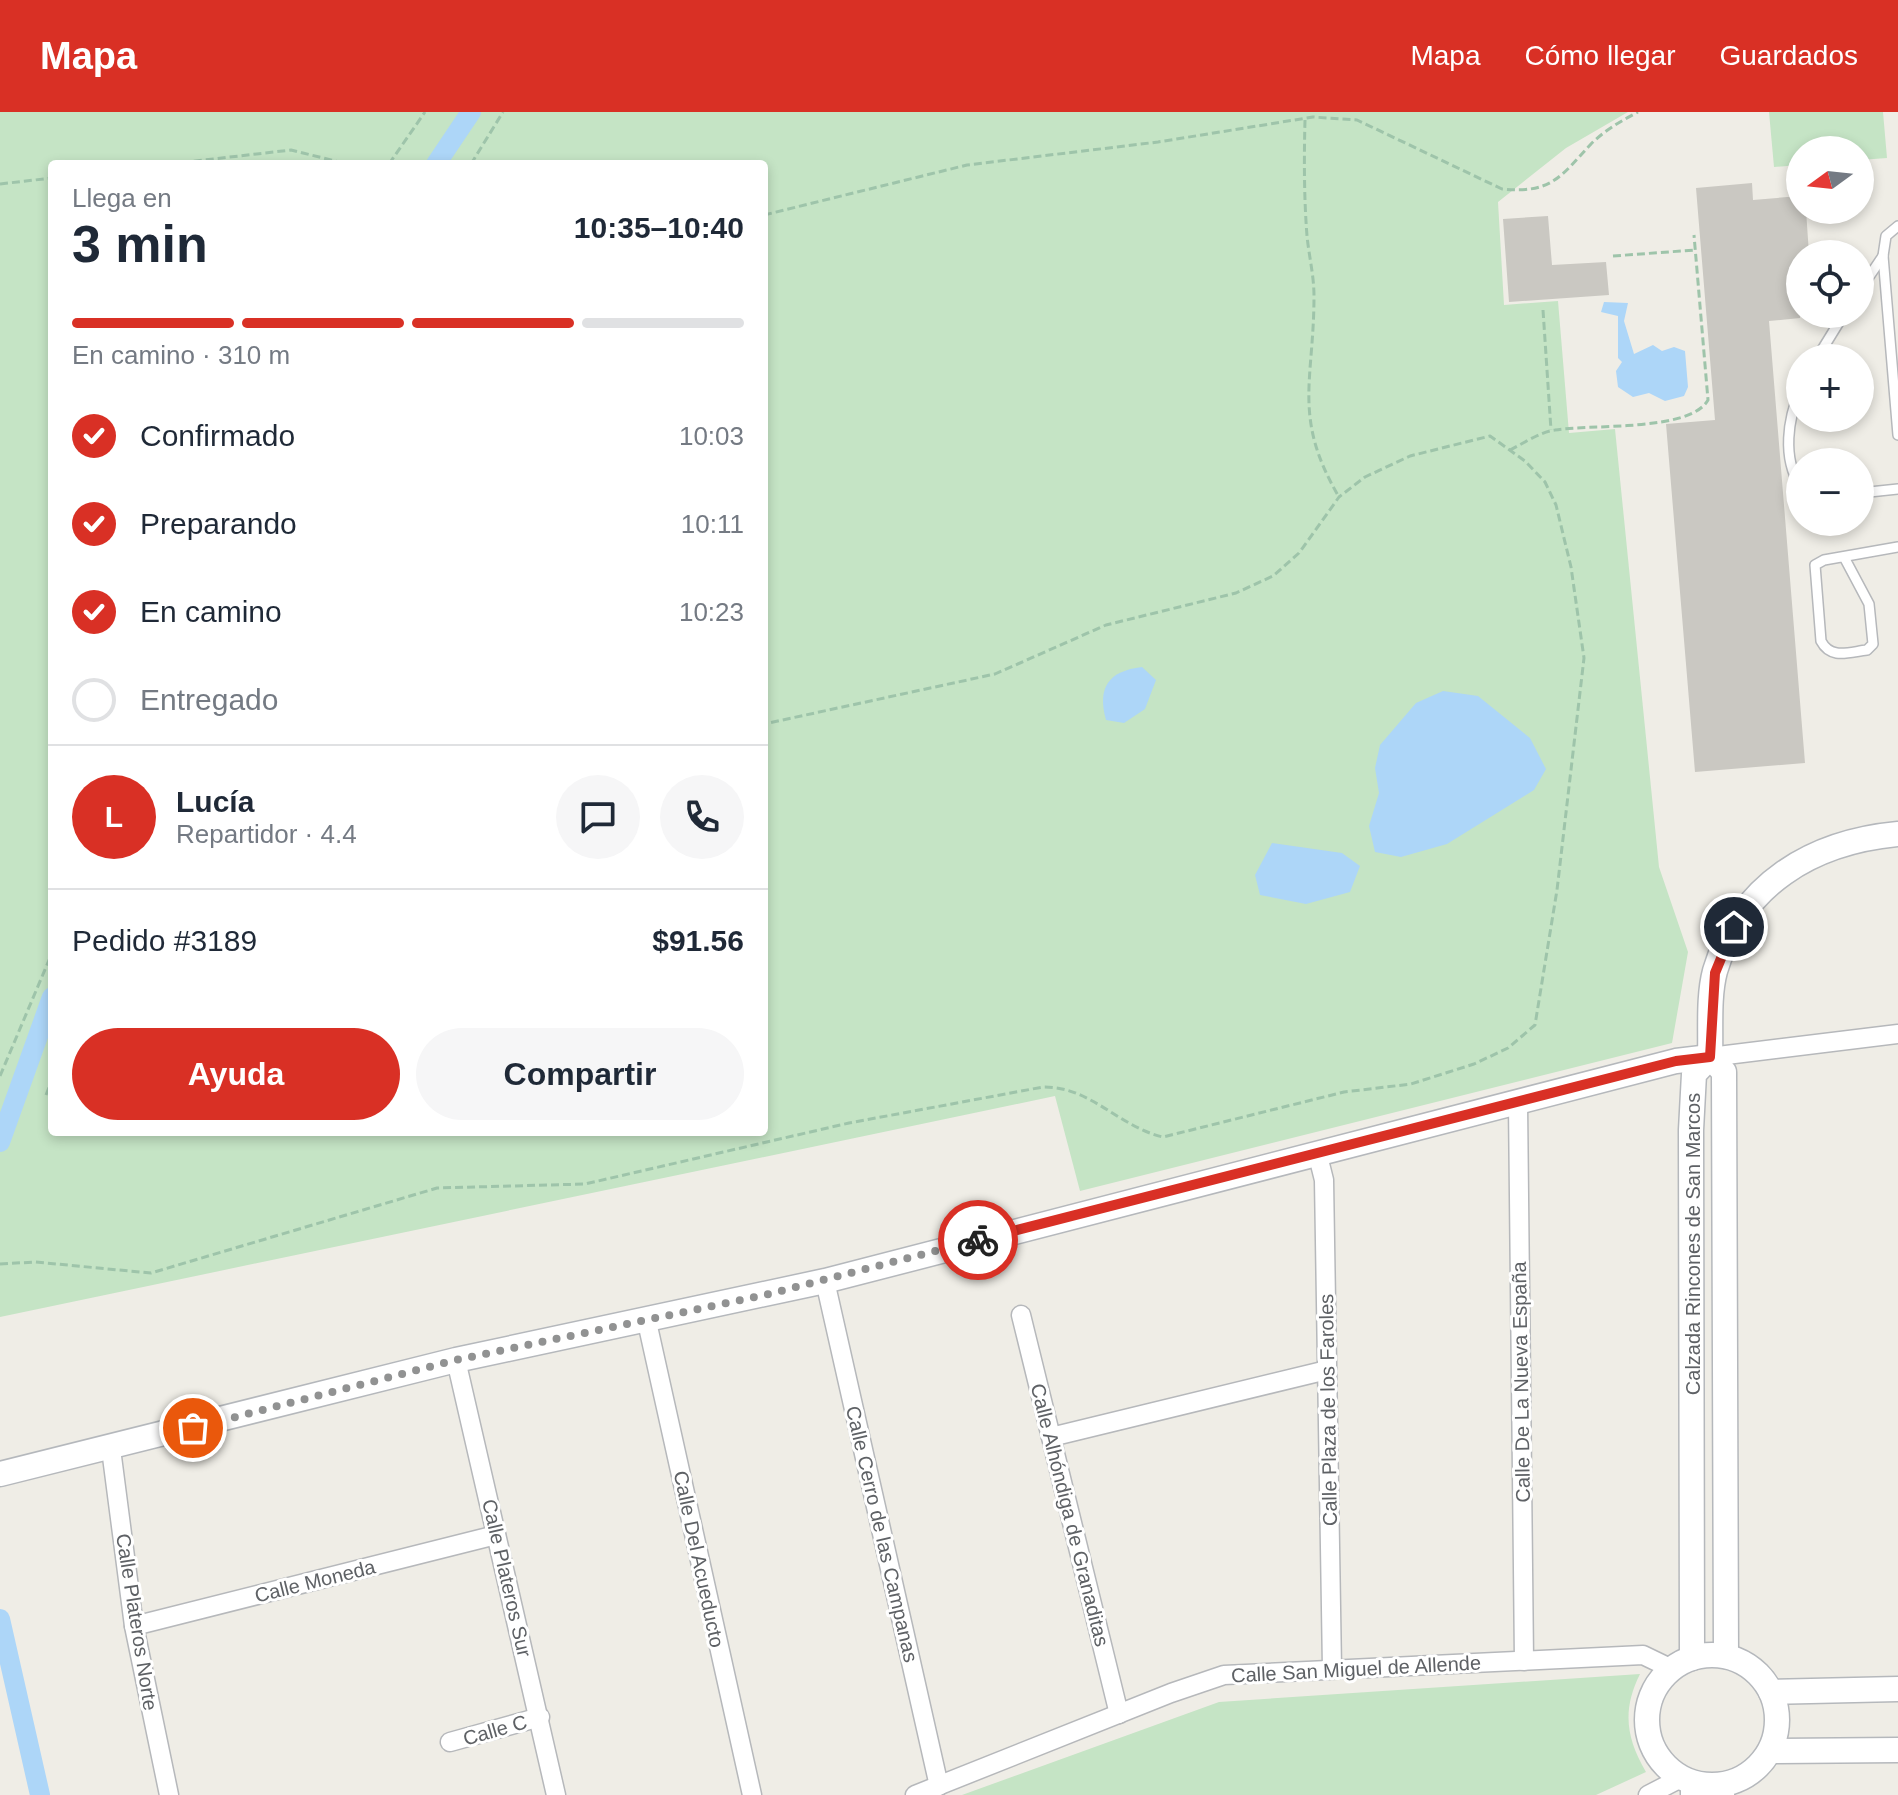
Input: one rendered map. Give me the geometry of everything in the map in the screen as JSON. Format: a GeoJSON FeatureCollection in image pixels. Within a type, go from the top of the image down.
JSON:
{"type":"FeatureCollection","features":[{"type":"Feature","properties":{"kind":"street"},"geometry":{"type":"LineString","coordinates":[[1710,1057],[1715,973],[1734,927],[1760,891],[1803,859],[1833,846],[1898,834]]}},
{"type":"Feature","properties":{"kind":"street"},"geometry":{"type":"LineString","coordinates":[[1,1474],[111,1449],[456,1360],[647,1322],[825,1281],[1676,1061],[1898,1034]]}},
{"type":"Feature","properties":{"kind":"street","name":"Calzada Rincones de San Marcos"},"geometry":{"type":"LineString","coordinates":[[1682,1663],[1691,1130],[1694,1074],[1710,1057],[1724,1072],[1726,1656]]}},
{"type":"Feature","properties":{"kind":"street","name":"Calle De La Nueva España"},"geometry":{"type":"LineString","coordinates":[[1518,1103],[1524,1661]]}},
{"type":"Feature","properties":{"kind":"street","name":"Calle Plaza de los Faroles"},"geometry":{"type":"LineString","coordinates":[[1317,1152],[1324,1180],[1332,1669]]}},
{"type":"Feature","properties":{"kind":"street","name":"Calle Cerro de las Campanas"},"geometry":{"type":"LineString","coordinates":[[825,1281],[939,1786]]}},
{"type":"Feature","properties":{"kind":"street","name":"Calle Alhóndiga de Granaditas"},"geometry":{"type":"LineString","coordinates":[[1021,1315],[1119,1714]]}},
{"type":"Feature","properties":{"kind":"street","name":"Calle Del Acueducto"},"geometry":{"type":"LineString","coordinates":[[647,1322],[752,1795]]}},
{"type":"Feature","properties":{"kind":"street","name":"Calle Plateros Sur"},"geometry":{"type":"LineString","coordinates":[[456,1360],[556,1795]]}},
{"type":"Feature","properties":{"kind":"street"},"geometry":{"type":"LineString","coordinates":[[1051,1437],[1327,1370]]}},
{"type":"Feature","properties":{"kind":"street","name":"Calle Plateros Norte"},"geometry":{"type":"LineString","coordinates":[[111,1449],[134,1626],[169,1795]]}},
{"type":"Feature","properties":{"kind":"street","name":"Calle Moneda"},"geometry":{"type":"LineString","coordinates":[[134,1626],[496,1535]]}},
{"type":"Feature","properties":{"kind":"street","name":"Calle San Miguel de Allende"},"geometry":{"type":"LineString","coordinates":[[915,1795],[1224,1675],[1643,1655],[1682,1663]]}},
{"type":"Feature","properties":{"kind":"street"},"geometry":{"type":"LineString","coordinates":[[1648,1795],[1687,1785],[1725,1790],[1758,1767],[1770,1751],[1778,1722],[1771,1692],[1753,1669],[1726,1656],[1682,1663],[1652,1695],[1647,1728],[1660,1759],[1687,1785]]}},
{"type":"Feature","properties":{"kind":"street"},"geometry":{"type":"LineString","coordinates":[[1771,1692],[1898,1689]]}},
{"type":"Feature","properties":{"kind":"street","name":"Calle C"},"geometry":{"type":"LineString","coordinates":[[450,1742],[540,1717]]}},
{"type":"Feature","properties":{"kind":"street"},"geometry":{"type":"LineString","coordinates":[[1770,1751],[1898,1750]]}},
{"type":"Feature","properties":{"kind":"lane"},"geometry":{"type":"LineString","coordinates":[[1898,226],[1886,236],[1883,256],[1898,435]]}},
{"type":"Feature","properties":{"kind":"lane"},"geometry":{"type":"LineString","coordinates":[[1886,236],[1898,243]]}},
{"type":"Feature","properties":{"kind":"lane"},"geometry":{"type":"LineString","coordinates":[[1874,269],[1883,256]]}},
{"type":"Feature","properties":{"kind":"lane"},"geometry":{"type":"LineString","coordinates":[[1874,492],[1898,489]]}},
{"type":"Feature","properties":{"kind":"lane"},"geometry":{"type":"LineString","coordinates":[[1844,557],[1869,604],[1873,644],[1867,650],[1834,654],[1827,651],[1821,641],[1813,571],[1819,562],[1844,557],[1898,547]]}},
{"type":"Feature","properties":{"kind":"path"},"geometry":{"type":"LineString","coordinates":[[392,160],[425,112]]}},
{"type":"Feature","properties":{"kind":"path"},"geometry":{"type":"LineString","coordinates":[[473,160],[503,112]]}},
{"type":"Feature","properties":{"kind":"path"},"geometry":{"type":"LineString","coordinates":[[768,214],[967,165],[1158,142],[1305,118],[1357,120],[1502,189],[1522,191],[1552,183],[1576,164],[1591,144],[1613,125],[1638,112]]}},
{"type":"Feature","properties":{"kind":"path"},"geometry":{"type":"LineString","coordinates":[[1305,118],[1307,234],[1314,294],[1307,394],[1311,435],[1324,472],[1339,497]]}},
{"type":"Feature","properties":{"kind":"path"},"geometry":{"type":"LineString","coordinates":[[205,160],[291,150],[331,160]]}},
{"type":"Feature","properties":{"kind":"path"},"geometry":{"type":"LineString","coordinates":[[0,184],[48,178]]}},
{"type":"Feature","properties":{"kind":"path"},"geometry":{"type":"LineString","coordinates":[[1510,450],[1551,430],[1689,417],[1702,410],[1708,400],[1694,235]]}},
{"type":"Feature","properties":{"kind":"path"},"geometry":{"type":"LineString","coordinates":[[1613,256],[1695,250]]}},
{"type":"Feature","properties":{"kind":"path"},"geometry":{"type":"LineString","coordinates":[[1543,310],[1551,430]]}},
{"type":"Feature","properties":{"kind":"path"},"geometry":{"type":"LineString","coordinates":[[0,1264],[151,1273],[437,1188],[585,1184],[849,1123],[1043,1087],[1058,1087],[1091,1099],[1139,1132],[1163,1137],[1249,1119],[1344,1092],[1411,1084],[1474,1064],[1508,1048],[1535,1025],[1543,990],[1584,658],[1571,567],[1556,505],[1545,482],[1490,436],[1410,456],[1365,477],[1339,497],[1299,553],[1273,576],[1236,593],[1106,625],[995,674],[768,723]]}},
{"type":"Feature","properties":{"kind":"path"},"geometry":{"type":"LineString","coordinates":[[0,1076],[48,962]]}},
{"type":"Feature","properties":{"kind":"path"},"geometry":{"type":"LineString","coordinates":[[46,1095],[48,1090]]}},
{"type":"Feature","properties":{"kind":"green space"},"geometry":{"type":"Polygon","coordinates":[[[0,112],[1628,112],[1566,148],[1498,202],[1504,305],[1558,301],[1569,433],[1615,429],[1659,867],[1688,952],[1672,1043],[1080,1191],[1055,1096],[0,1317],[0,112]]]}},
{"type":"Feature","properties":{"kind":"green space"},"geometry":{"type":"Polygon","coordinates":[[[1769,112],[1883,112],[1887,158],[1874,159],[1874,136],[1786,136],[1786,166],[1774,167],[1769,112]]]}},
{"type":"Feature","properties":{"kind":"green space"},"geometry":{"type":"Polygon","coordinates":[[[1640,1674],[1631,1700],[1629,1724],[1634,1747],[1646,1772],[1596,1795],[962,1795],[1219,1702],[1640,1674]]]}},
{"type":"Feature","properties":{"kind":"water"},"geometry":{"type":"Polygon","coordinates":[[[1604,302],[1628,303],[1624,321],[1634,354],[1653,345],[1662,351],[1674,347],[1685,351],[1688,387],[1684,396],[1665,401],[1649,393],[1633,397],[1618,387],[1616,371],[1622,362],[1618,358],[1618,316],[1601,312],[1604,302]]]}},
{"type":"Feature","properties":{"kind":"water"},"geometry":{"type":"Polygon","coordinates":[[[1142,667],[1156,680],[1145,709],[1124,723],[1106,720],[1103,699],[1108,683],[1121,672],[1142,667]]]}},
{"type":"Feature","properties":{"kind":"water"},"geometry":{"type":"Polygon","coordinates":[[[1443,691],[1478,696],[1530,738],[1546,769],[1534,790],[1447,844],[1401,857],[1375,852],[1369,826],[1379,793],[1375,768],[1380,745],[1416,703],[1443,691]]]}},
{"type":"Feature","properties":{"kind":"water"},"geometry":{"type":"Polygon","coordinates":[[[1272,843],[1342,853],[1360,866],[1350,892],[1306,904],[1260,895],[1255,875],[1272,843]]]}},
{"type":"Feature","properties":{"kind":"building"},"geometry":{"type":"Polygon","coordinates":[[[1752,183],[1753,200],[1786,197],[1786,224],[1807,224],[1808,240],[1786,240],[1786,319],[1769,321],[1805,763],[1695,772],[1666,424],[1715,420],[1696,188],[1752,183]]]}},
{"type":"Feature","properties":{"kind":"building"},"geometry":{"type":"Polygon","coordinates":[[[1548,216],[1552,265],[1606,262],[1609,295],[1509,302],[1503,219],[1548,216]]]}},
{"type":"Feature","properties":{"kind":"waterway"},"geometry":{"type":"LineString","coordinates":[[439,160],[471,112]]}},
{"type":"Feature","properties":{"kind":"waterway"},"geometry":{"type":"LineString","coordinates":[[0,1142],[48,1008]]}},
{"type":"Feature","properties":{"kind":"waterway"},"geometry":{"type":"LineString","coordinates":[[0,1619],[40,1795]]}},
{"type":"Feature","properties":{"kind":"way so far"},"geometry":{"type":"LineString","coordinates":[[193,1428],[456,1360],[765,1295],[978,1240]]}},
{"type":"Feature","properties":{"kind":"route"},"geometry":{"type":"LineString","coordinates":[[978,1240],[1676,1061],[1710,1057],[1715,973],[1734,927]]}}]}
